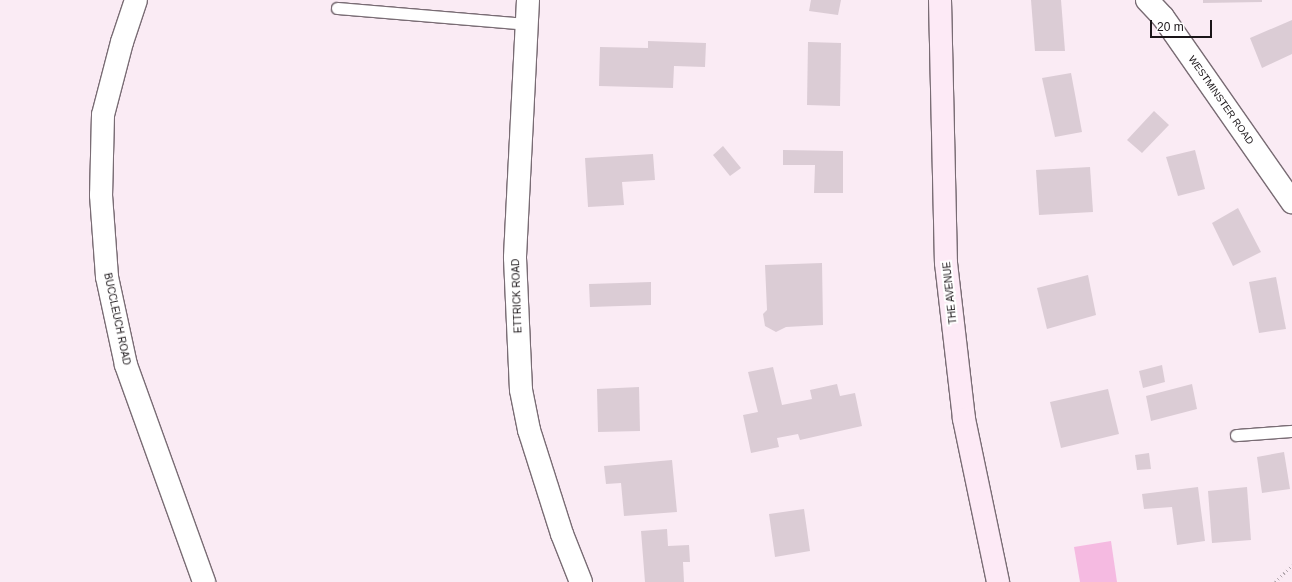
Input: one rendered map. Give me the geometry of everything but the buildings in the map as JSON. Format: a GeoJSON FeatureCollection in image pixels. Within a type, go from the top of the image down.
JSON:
{"type":"FeatureCollection","features":[{"type":"Feature","properties":{"kind":"main road","name":"THE AVENUE"},"geometry":{"type":"LineString","coordinates":[[940,0],[946,264],[964,419],[998,582]]}},
{"type":"Feature","properties":{"kind":"street","name":"BUCCLEUCH ROAD"},"geometry":{"type":"LineString","coordinates":[[136,0],[122,42],[103,115],[101,195],[107,277],[126,365],[204,582]]}},
{"type":"Feature","properties":{"kind":"street","name":"ETTRICK ROAD"},"geometry":{"type":"LineString","coordinates":[[528,0],[515,258],[521,390],[529,430],[562,534],[581,582]]}},
{"type":"Feature","properties":{"kind":"street","name":"WESTMINSTER ROAD"},"geometry":{"type":"LineString","coordinates":[[1147,0],[1163,17],[1292,202]]}},
{"type":"Feature","properties":{"kind":"lane"},"geometry":{"type":"LineString","coordinates":[[337,8],[526,24]]}},
{"type":"Feature","properties":{"kind":"lane"},"geometry":{"type":"LineString","coordinates":[[1236,434],[1292,431]]}},
{"type":"Feature","properties":{"kind":"path"},"geometry":{"type":"LineString","coordinates":[[1275,582],[1292,565]]}},
{"type":"Feature","properties":{"kind":"shaded area"},"geometry":{"type":"Polygon","coordinates":[[[1111,541],[1117,582],[1080,582],[1074,547],[1111,541]]]}}]}
